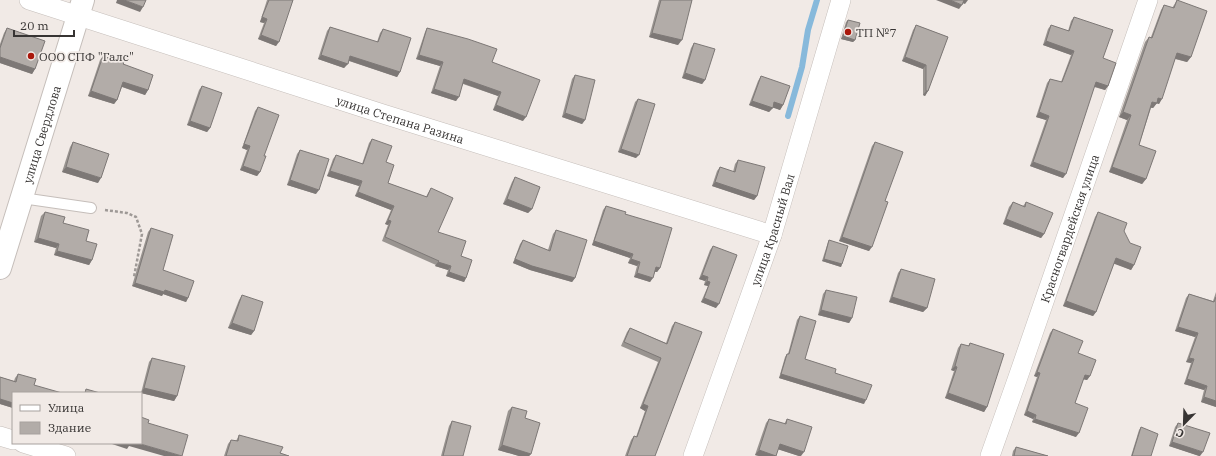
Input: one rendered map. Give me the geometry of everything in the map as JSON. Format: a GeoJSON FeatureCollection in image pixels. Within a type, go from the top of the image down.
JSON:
{"type":"FeatureCollection","features":[{"type":"Feature","properties":{"kind":"street","name":"улица Степана Разина"},"geometry":{"type":"LineString","coordinates":[[29,0],[81,8],[367,109],[772,235]]}},
{"type":"Feature","properties":{"kind":"street","name":"улица Красный Вал"},"geometry":{"type":"LineString","coordinates":[[693,456],[772,235],[841,0]]}},
{"type":"Feature","properties":{"kind":"street","name":"Красногвардейская улица"},"geometry":{"type":"LineString","coordinates":[[990,456],[1018,380],[1148,0]]}},
{"type":"Feature","properties":{"kind":"street","name":"улица Свердлова"},"geometry":{"type":"LineString","coordinates":[[0,268],[81,8]]}},
{"type":"Feature","properties":{"kind":"street"},"geometry":{"type":"LineString","coordinates":[[0,436],[12,440]]}},
{"type":"Feature","properties":{"kind":"street"},"geometry":{"type":"LineString","coordinates":[[26,444],[66,456]]}},
{"type":"Feature","properties":{"kind":"lane"},"geometry":{"type":"LineString","coordinates":[[22,198],[92,208]]}},
{"type":"Feature","properties":{"kind":"path"},"geometry":{"type":"LineString","coordinates":[[92,208],[128,213],[136,217],[142,234],[134,277]]}},
{"type":"Feature","properties":{"kind":"building"},"geometry":{"type":"Polygon","coordinates":[[[124,0],[146,0],[143,7],[124,0]]]}},
{"type":"Feature","properties":{"kind":"building"},"geometry":{"type":"Polygon","coordinates":[[[269,0],[293,0],[279,42],[261,35],[267,19],[262,17],[269,0]]]}},
{"type":"Feature","properties":{"kind":"building"},"geometry":{"type":"Polygon","coordinates":[[[661,0],[692,0],[682,40],[652,33],[661,0]]]}},
{"type":"Feature","properties":{"kind":"building"},"geometry":{"type":"Polygon","coordinates":[[[950,0],[964,0],[962,5],[950,0]]]}},
{"type":"Feature","properties":{"kind":"building"},"geometry":{"type":"Polygon","coordinates":[[[1177,0],[1207,11],[1191,57],[1177,53],[1162,99],[1158,98],[1157,103],[1152,102],[1139,145],[1156,151],[1146,179],[1112,167],[1131,115],[1123,112],[1149,37],[1152,38],[1164,5],[1174,8],[1177,0]]]}},
{"type":"Feature","properties":{"kind":"building"},"geometry":{"type":"Polygon","coordinates":[[[1074,17],[1113,30],[1103,58],[1116,63],[1108,86],[1096,82],[1066,174],[1033,162],[1049,116],[1039,112],[1050,79],[1062,82],[1074,51],[1046,41],[1051,25],[1069,31],[1074,17]]]}},
{"type":"Feature","properties":{"kind":"building","name":"ТП №7"},"geometry":{"type":"Polygon","coordinates":[[[848,20],[860,23],[855,40],[843,36],[848,20]]]}},
{"type":"Feature","properties":{"kind":"building"},"geometry":{"type":"Polygon","coordinates":[[[916,25],[948,37],[928,91],[926,91],[926,65],[905,57],[916,25]]]}},
{"type":"Feature","properties":{"kind":"building"},"geometry":{"type":"Polygon","coordinates":[[[330,27],[378,42],[383,29],[411,38],[400,72],[350,56],[348,64],[321,55],[330,27]]]}},
{"type":"Feature","properties":{"kind":"building"},"geometry":{"type":"Polygon","coordinates":[[[7,28],[45,41],[35,69],[0,57],[0,48],[7,28]]]}},
{"type":"Feature","properties":{"kind":"building"},"geometry":{"type":"Polygon","coordinates":[[[427,28],[468,39],[497,49],[492,62],[540,80],[526,117],[496,105],[501,92],[464,79],[459,97],[434,89],[443,62],[419,55],[427,28]]]}},
{"type":"Feature","properties":{"kind":"building"},"geometry":{"type":"Polygon","coordinates":[[[694,43],[715,49],[705,80],[685,73],[694,43]]]}},
{"type":"Feature","properties":{"kind":"building"},"geometry":{"type":"Polygon","coordinates":[[[103,56],[153,75],[148,90],[123,82],[117,100],[91,91],[103,56]]]}},
{"type":"Feature","properties":{"kind":"building"},"geometry":{"type":"Polygon","coordinates":[[[575,75],[595,80],[585,120],[565,113],[575,75]]]}},
{"type":"Feature","properties":{"kind":"building"},"geometry":{"type":"Polygon","coordinates":[[[761,76],[790,86],[783,105],[774,102],[773,108],[752,101],[761,76]]]}},
{"type":"Feature","properties":{"kind":"building"},"geometry":{"type":"Polygon","coordinates":[[[202,86],[222,93],[210,128],[190,121],[202,86]]]}},
{"type":"Feature","properties":{"kind":"building"},"geometry":{"type":"Polygon","coordinates":[[[638,99],[655,104],[639,155],[621,149],[638,99]]]}},
{"type":"Feature","properties":{"kind":"building"},"geometry":{"type":"Polygon","coordinates":[[[258,107],[279,115],[264,156],[266,156],[260,172],[243,166],[250,146],[244,144],[258,107]]]}},
{"type":"Feature","properties":{"kind":"building"},"geometry":{"type":"Polygon","coordinates":[[[372,139],[392,146],[386,162],[394,165],[388,183],[427,197],[431,188],[453,198],[438,232],[466,241],[461,256],[472,260],[466,278],[449,272],[451,266],[438,262],[439,261],[385,237],[391,221],[388,220],[394,206],[358,192],[362,181],[330,171],[336,155],[363,164],[372,139]]]}},
{"type":"Feature","properties":{"kind":"building"},"geometry":{"type":"Polygon","coordinates":[[[73,142],[109,154],[101,178],[66,167],[73,142]]]}},
{"type":"Feature","properties":{"kind":"building"},"geometry":{"type":"Polygon","coordinates":[[[875,142],[903,152],[885,201],[888,202],[872,247],[842,237],[875,142]]]}},
{"type":"Feature","properties":{"kind":"building"},"geometry":{"type":"Polygon","coordinates":[[[300,150],[329,159],[319,190],[290,180],[300,150]]]}},
{"type":"Feature","properties":{"kind":"building"},"geometry":{"type":"Polygon","coordinates":[[[738,160],[765,167],[757,196],[715,182],[720,167],[735,172],[738,160]]]}},
{"type":"Feature","properties":{"kind":"building"},"geometry":{"type":"Polygon","coordinates":[[[515,177],[540,187],[532,209],[507,199],[515,177]]]}},
{"type":"Feature","properties":{"kind":"building"},"geometry":{"type":"Polygon","coordinates":[[[1013,202],[1025,207],[1026,202],[1053,213],[1044,234],[1006,219],[1013,202]]]}},
{"type":"Feature","properties":{"kind":"building"},"geometry":{"type":"Polygon","coordinates":[[[606,206],[626,212],[625,214],[672,228],[660,268],[656,267],[653,278],[637,273],[640,262],[631,259],[633,254],[594,241],[606,206]]]}},
{"type":"Feature","properties":{"kind":"building"},"geometry":{"type":"Polygon","coordinates":[[[45,212],[65,217],[63,223],[89,230],[86,241],[97,244],[92,260],[57,251],[59,244],[38,238],[45,212]]]}},
{"type":"Feature","properties":{"kind":"building"},"geometry":{"type":"Polygon","coordinates":[[[1098,212],[1127,223],[1124,231],[1130,243],[1141,247],[1134,265],[1116,258],[1096,312],[1066,301],[1098,212]]]}},
{"type":"Feature","properties":{"kind":"building"},"geometry":{"type":"Polygon","coordinates":[[[151,228],[173,235],[163,270],[194,281],[188,298],[165,290],[164,292],[135,283],[151,228]]]}},
{"type":"Feature","properties":{"kind":"building"},"geometry":{"type":"Polygon","coordinates":[[[556,230],[587,240],[575,278],[532,266],[515,259],[523,240],[550,251],[556,230]]]}},
{"type":"Feature","properties":{"kind":"building"},"geometry":{"type":"Polygon","coordinates":[[[829,240],[848,246],[842,264],[824,259],[829,240]]]}},
{"type":"Feature","properties":{"kind":"building"},"geometry":{"type":"Polygon","coordinates":[[[713,246],[737,255],[719,304],[704,298],[710,282],[707,281],[708,277],[702,275],[713,246]]]}},
{"type":"Feature","properties":{"kind":"building"},"geometry":{"type":"Polygon","coordinates":[[[901,269],[935,279],[927,308],[892,297],[901,269]]]}},
{"type":"Feature","properties":{"kind":"building"},"geometry":{"type":"Polygon","coordinates":[[[826,290],[857,297],[852,318],[821,310],[826,290]]]}},
{"type":"Feature","properties":{"kind":"building"},"geometry":{"type":"Polygon","coordinates":[[[1189,294],[1214,302],[1216,297],[1216,401],[1204,397],[1207,386],[1187,379],[1194,359],[1189,358],[1198,333],[1178,327],[1189,294]]]}},
{"type":"Feature","properties":{"kind":"building"},"geometry":{"type":"Polygon","coordinates":[[[242,295],[263,302],[254,331],[232,323],[242,295]]]}},
{"type":"Feature","properties":{"kind":"building"},"geometry":{"type":"Polygon","coordinates":[[[800,316],[816,321],[805,359],[836,369],[835,373],[872,385],[866,400],[781,374],[787,354],[789,354],[800,316]]]}},
{"type":"Feature","properties":{"kind":"building"},"geometry":{"type":"Polygon","coordinates":[[[675,322],[702,332],[655,456],[627,456],[634,436],[637,437],[648,406],[643,404],[661,358],[624,342],[630,328],[667,344],[675,322]]]}},
{"type":"Feature","properties":{"kind":"building"},"geometry":{"type":"Polygon","coordinates":[[[1053,329],[1083,341],[1078,353],[1096,360],[1090,376],[1085,375],[1075,403],[1088,408],[1079,433],[1035,419],[1036,415],[1027,411],[1040,373],[1037,372],[1053,329]]]}},
{"type":"Feature","properties":{"kind":"building"},"geometry":{"type":"Polygon","coordinates":[[[970,343],[1004,354],[987,407],[948,393],[957,367],[955,366],[961,344],[969,346],[970,343]]]}},
{"type":"Feature","properties":{"kind":"building"},"geometry":{"type":"Polygon","coordinates":[[[152,358],[185,366],[177,396],[144,388],[152,358]]]}},
{"type":"Feature","properties":{"kind":"building"},"geometry":{"type":"Polygon","coordinates":[[[18,374],[36,379],[34,385],[58,392],[12,392],[12,403],[0,399],[0,377],[16,382],[18,374]]]}},
{"type":"Feature","properties":{"kind":"building"},"geometry":{"type":"Polygon","coordinates":[[[86,389],[96,392],[85,392],[86,389]]]}},
{"type":"Feature","properties":{"kind":"building"},"geometry":{"type":"Polygon","coordinates":[[[512,407],[527,411],[525,418],[540,423],[531,454],[502,445],[512,407]]]}},
{"type":"Feature","properties":{"kind":"building"},"geometry":{"type":"Polygon","coordinates":[[[142,417],[149,420],[148,423],[188,435],[182,456],[140,444],[142,444],[142,417]]]}},
{"type":"Feature","properties":{"kind":"building"},"geometry":{"type":"Polygon","coordinates":[[[769,419],[786,424],[787,419],[812,427],[804,452],[780,444],[776,456],[759,450],[769,419]]]}},
{"type":"Feature","properties":{"kind":"building"},"geometry":{"type":"Polygon","coordinates":[[[452,421],[471,426],[463,456],[443,456],[452,421]]]}},
{"type":"Feature","properties":{"kind":"building"},"geometry":{"type":"Polygon","coordinates":[[[1178,423],[1210,433],[1203,452],[1172,442],[1178,423]]]}},
{"type":"Feature","properties":{"kind":"building"},"geometry":{"type":"Polygon","coordinates":[[[1141,427],[1158,434],[1151,456],[1132,456],[1141,427]]]}},
{"type":"Feature","properties":{"kind":"building"},"geometry":{"type":"Polygon","coordinates":[[[239,435],[283,447],[280,453],[289,456],[226,456],[231,440],[238,441],[239,435]]]}},
{"type":"Feature","properties":{"kind":"building"},"geometry":{"type":"Polygon","coordinates":[[[1016,447],[1048,456],[1014,456],[1016,447]]]}},
{"type":"Feature","properties":{"kind":"waterway"},"geometry":{"type":"LineString","coordinates":[[788,116],[802,67],[808,30],[817,0]]}},
{"type":"Feature","properties":{"kind":"place","name":"ТП №7"},"geometry":{"type":"Point","coordinates":[848,32]}},
{"type":"Feature","properties":{"kind":"place","name":"ООО СПФ \"Галс\""},"geometry":{"type":"Point","coordinates":[31,56]}}]}
